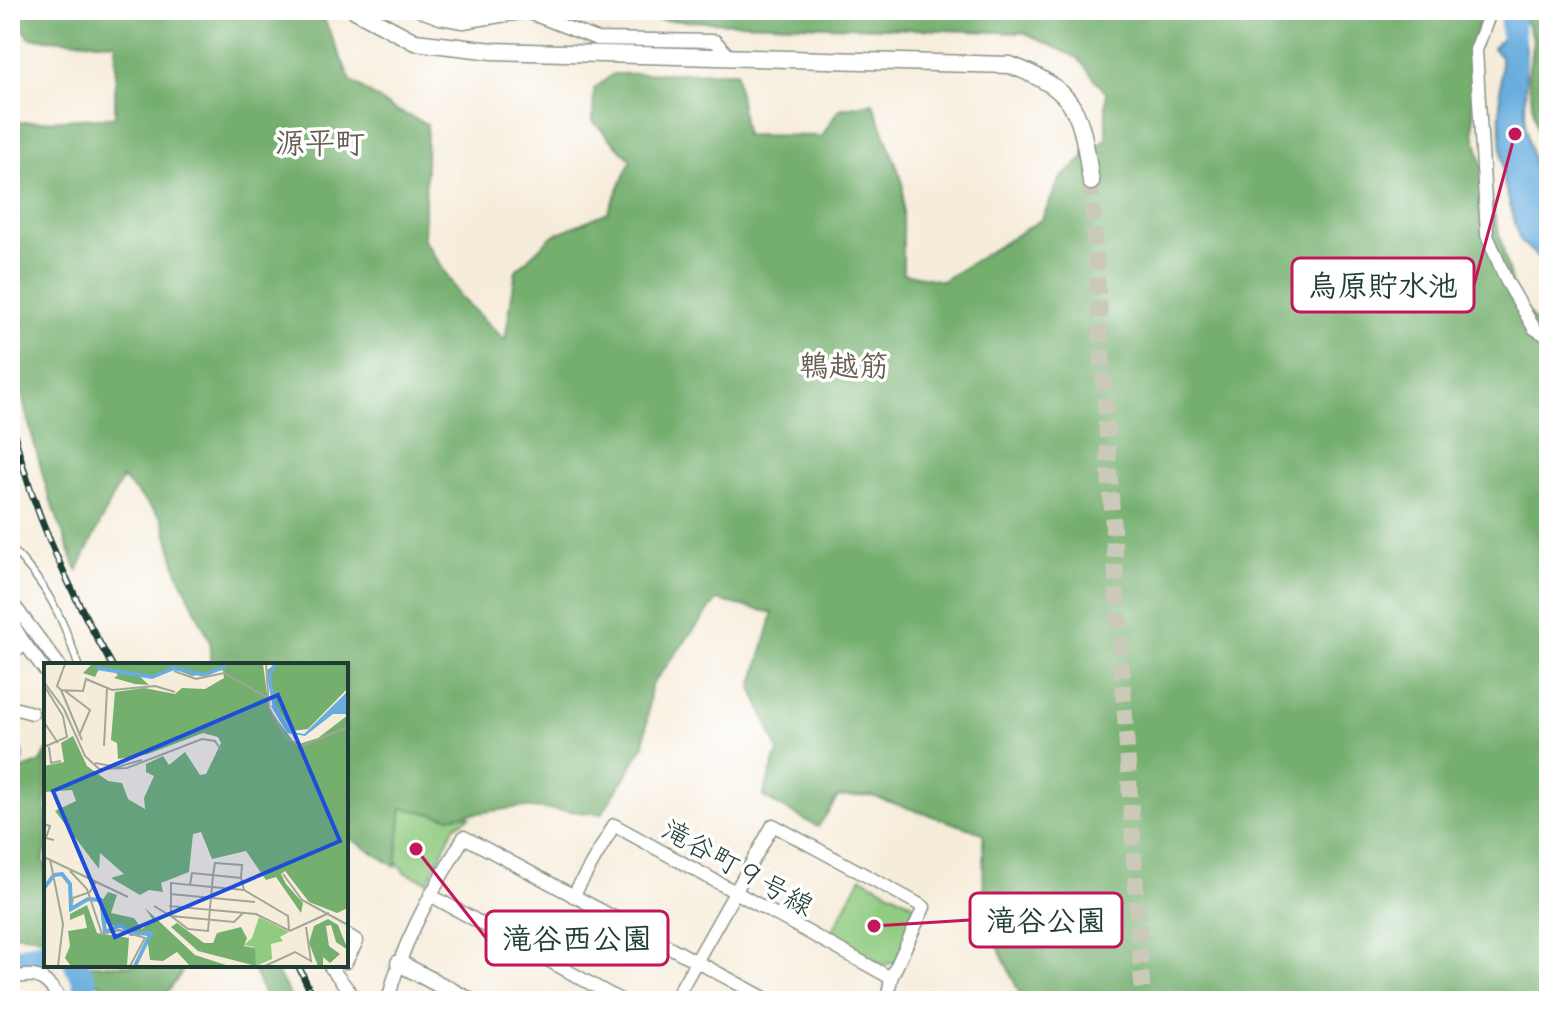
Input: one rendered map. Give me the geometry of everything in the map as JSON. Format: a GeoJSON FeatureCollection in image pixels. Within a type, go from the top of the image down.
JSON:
{"type":"FeatureCollection","features":[{"type":"Feature","properties":{"kind":"street"},"geometry":{"type":"LineString","coordinates":[[355,10],[415,42],[493,51],[1010,65],[1053,85],[1076,112],[1083,127],[1091,182]]}},
{"type":"Feature","properties":{"kind":"street"},"geometry":{"type":"LineString","coordinates":[[418,10],[463,22],[527,12],[597,39],[715,41],[730,57]]}},
{"type":"Feature","properties":{"kind":"street"},"geometry":{"type":"LineString","coordinates":[[1491,10],[1476,50],[1487,235],[1506,280],[1534,328],[1549,337]]}},
{"type":"Feature","properties":{"kind":"street"},"geometry":{"type":"LineString","coordinates":[[10,600],[57,663]]}},
{"type":"Feature","properties":{"kind":"street"},"geometry":{"type":"LineString","coordinates":[[10,620],[44,669]]}},
{"type":"Feature","properties":{"kind":"street"},"geometry":{"type":"LineString","coordinates":[[10,655],[20,648],[23,641]]}},
{"type":"Feature","properties":{"kind":"street"},"geometry":{"type":"LineString","coordinates":[[10,707],[32,713]]}},
{"type":"Feature","properties":{"kind":"street","name":"滝谷町９号線"},"geometry":{"type":"LineString","coordinates":[[573,896],[614,825],[891,978]]}},
{"type":"Feature","properties":{"kind":"street"},"geometry":{"type":"LineString","coordinates":[[674,1001],[773,825],[924,907],[891,978],[887,1001]]}},
{"type":"Feature","properties":{"kind":"street"},"geometry":{"type":"LineString","coordinates":[[388,1001],[399,963],[430,895],[464,837],[770,1001]]}},
{"type":"Feature","properties":{"kind":"street"},"geometry":{"type":"LineString","coordinates":[[430,895],[622,1001]]}},
{"type":"Feature","properties":{"kind":"street"},"geometry":{"type":"LineString","coordinates":[[348,935],[357,941],[348,958]]}},
{"type":"Feature","properties":{"kind":"street"},"geometry":{"type":"LineString","coordinates":[[399,963],[470,1001]]}},
{"type":"Feature","properties":{"kind":"street"},"geometry":{"type":"LineString","coordinates":[[330,967],[357,1001]]}},
{"type":"Feature","properties":{"kind":"street"},"geometry":{"type":"LineString","coordinates":[[337,978],[343,967]]}},
{"type":"Feature","properties":{"kind":"street"},"geometry":{"type":"LineString","coordinates":[[10,978],[32,974],[45,979],[62,1001]]}},
{"type":"Feature","properties":{"kind":"lane"},"geometry":{"type":"LineString","coordinates":[[10,547],[42,582],[60,614],[77,663]]}},
{"type":"Feature","properties":{"kind":"green space"},"geometry":{"type":"Polygon","coordinates":[[[13,10],[320,10],[351,81],[393,109],[427,124],[424,239],[462,299],[505,340],[516,270],[553,235],[608,212],[631,160],[593,121],[594,89],[613,74],[736,72],[745,135],[822,136],[839,109],[873,103],[903,183],[903,273],[942,281],[1042,219],[1060,179],[1106,139],[1106,93],[1078,58],[1025,33],[652,20],[627,10],[1482,10],[1471,59],[1474,133],[1513,290],[1544,335],[1549,336],[1549,1001],[1023,1001],[984,916],[983,833],[872,796],[838,797],[818,827],[763,797],[778,750],[752,688],[773,613],[717,600],[651,686],[644,746],[602,814],[520,807],[449,817],[402,808],[396,867],[348,837],[348,663],[210,663],[210,641],[178,573],[162,518],[122,478],[77,571],[47,490],[10,339],[10,123],[115,117],[116,43],[29,38],[13,10]]]}},
{"type":"Feature","properties":{"kind":"green space"},"geometry":{"type":"Polygon","coordinates":[[[1521,10],[1549,10],[1549,199],[1528,78],[1533,38],[1521,10]]]}},
{"type":"Feature","properties":{"kind":"green space"},"geometry":{"type":"Polygon","coordinates":[[[44,755],[44,938],[10,934],[10,774],[39,763],[44,755]]]}},
{"type":"Feature","properties":{"kind":"green space"},"geometry":{"type":"Polygon","coordinates":[[[368,786],[470,817],[454,827],[428,882],[404,872],[359,805],[368,786]]]}},
{"type":"Feature","properties":{"kind":"green space"},"geometry":{"type":"Polygon","coordinates":[[[861,877],[913,904],[917,914],[897,962],[882,965],[829,937],[861,877]]]}},
{"type":"Feature","properties":{"kind":"green space"},"geometry":{"type":"Polygon","coordinates":[[[76,967],[178,967],[182,972],[161,1001],[97,1001],[101,985],[76,967]]]}},
{"type":"Feature","properties":{"kind":"green space"},"geometry":{"type":"Polygon","coordinates":[[[252,967],[274,967],[293,1001],[267,1001],[252,967]]]}},
{"type":"Feature","properties":{"kind":"water"},"geometry":{"type":"Polygon","coordinates":[[[1511,35],[1524,38],[1526,48],[1525,124],[1549,241],[1549,267],[1520,241],[1504,183],[1500,118],[1501,57],[1493,48],[1501,39],[1511,35]]]}},
{"type":"Feature","properties":{"kind":"waterway"},"geometry":{"type":"LineString","coordinates":[[1514,67],[1512,21],[1516,10]]}},
{"type":"Feature","properties":{"kind":"waterway"},"geometry":{"type":"LineString","coordinates":[[10,753],[13,757],[10,765]]}},
{"type":"Feature","properties":{"kind":"waterway"},"geometry":{"type":"LineString","coordinates":[[10,962],[44,952]]}},
{"type":"Feature","properties":{"kind":"waterway"},"geometry":{"type":"LineString","coordinates":[[77,967],[84,982],[84,1001]]}},
{"type":"Feature","properties":{"kind":"tunnel"},"geometry":{"type":"LineString","coordinates":[[1091,182],[1143,1001]]}},
{"type":"Feature","properties":{"kind":"railway"},"geometry":{"type":"LineString","coordinates":[[10,416],[28,481],[51,544],[111,663]]}},
{"type":"Feature","properties":{"kind":"railway"},"geometry":{"type":"LineString","coordinates":[[299,967],[315,1001]]}},
{"type":"Feature","properties":{"kind":"place","name":"烏原貯水池"},"geometry":{"type":"Point","coordinates":[1515,134]}},
{"type":"Feature","properties":{"kind":"place","name":"滝谷西公園"},"geometry":{"type":"Point","coordinates":[416,849]}},
{"type":"Feature","properties":{"kind":"place","name":"滝谷公園"},"geometry":{"type":"Point","coordinates":[874,926]}},
{"type":"Feature","properties":{"kind":"district","name":"源平町"},"geometry":{"type":"Point","coordinates":[320,143]}},
{"type":"Feature","properties":{"kind":"district","name":"鵯越筋"},"geometry":{"type":"Point","coordinates":[844,366]}}]}
